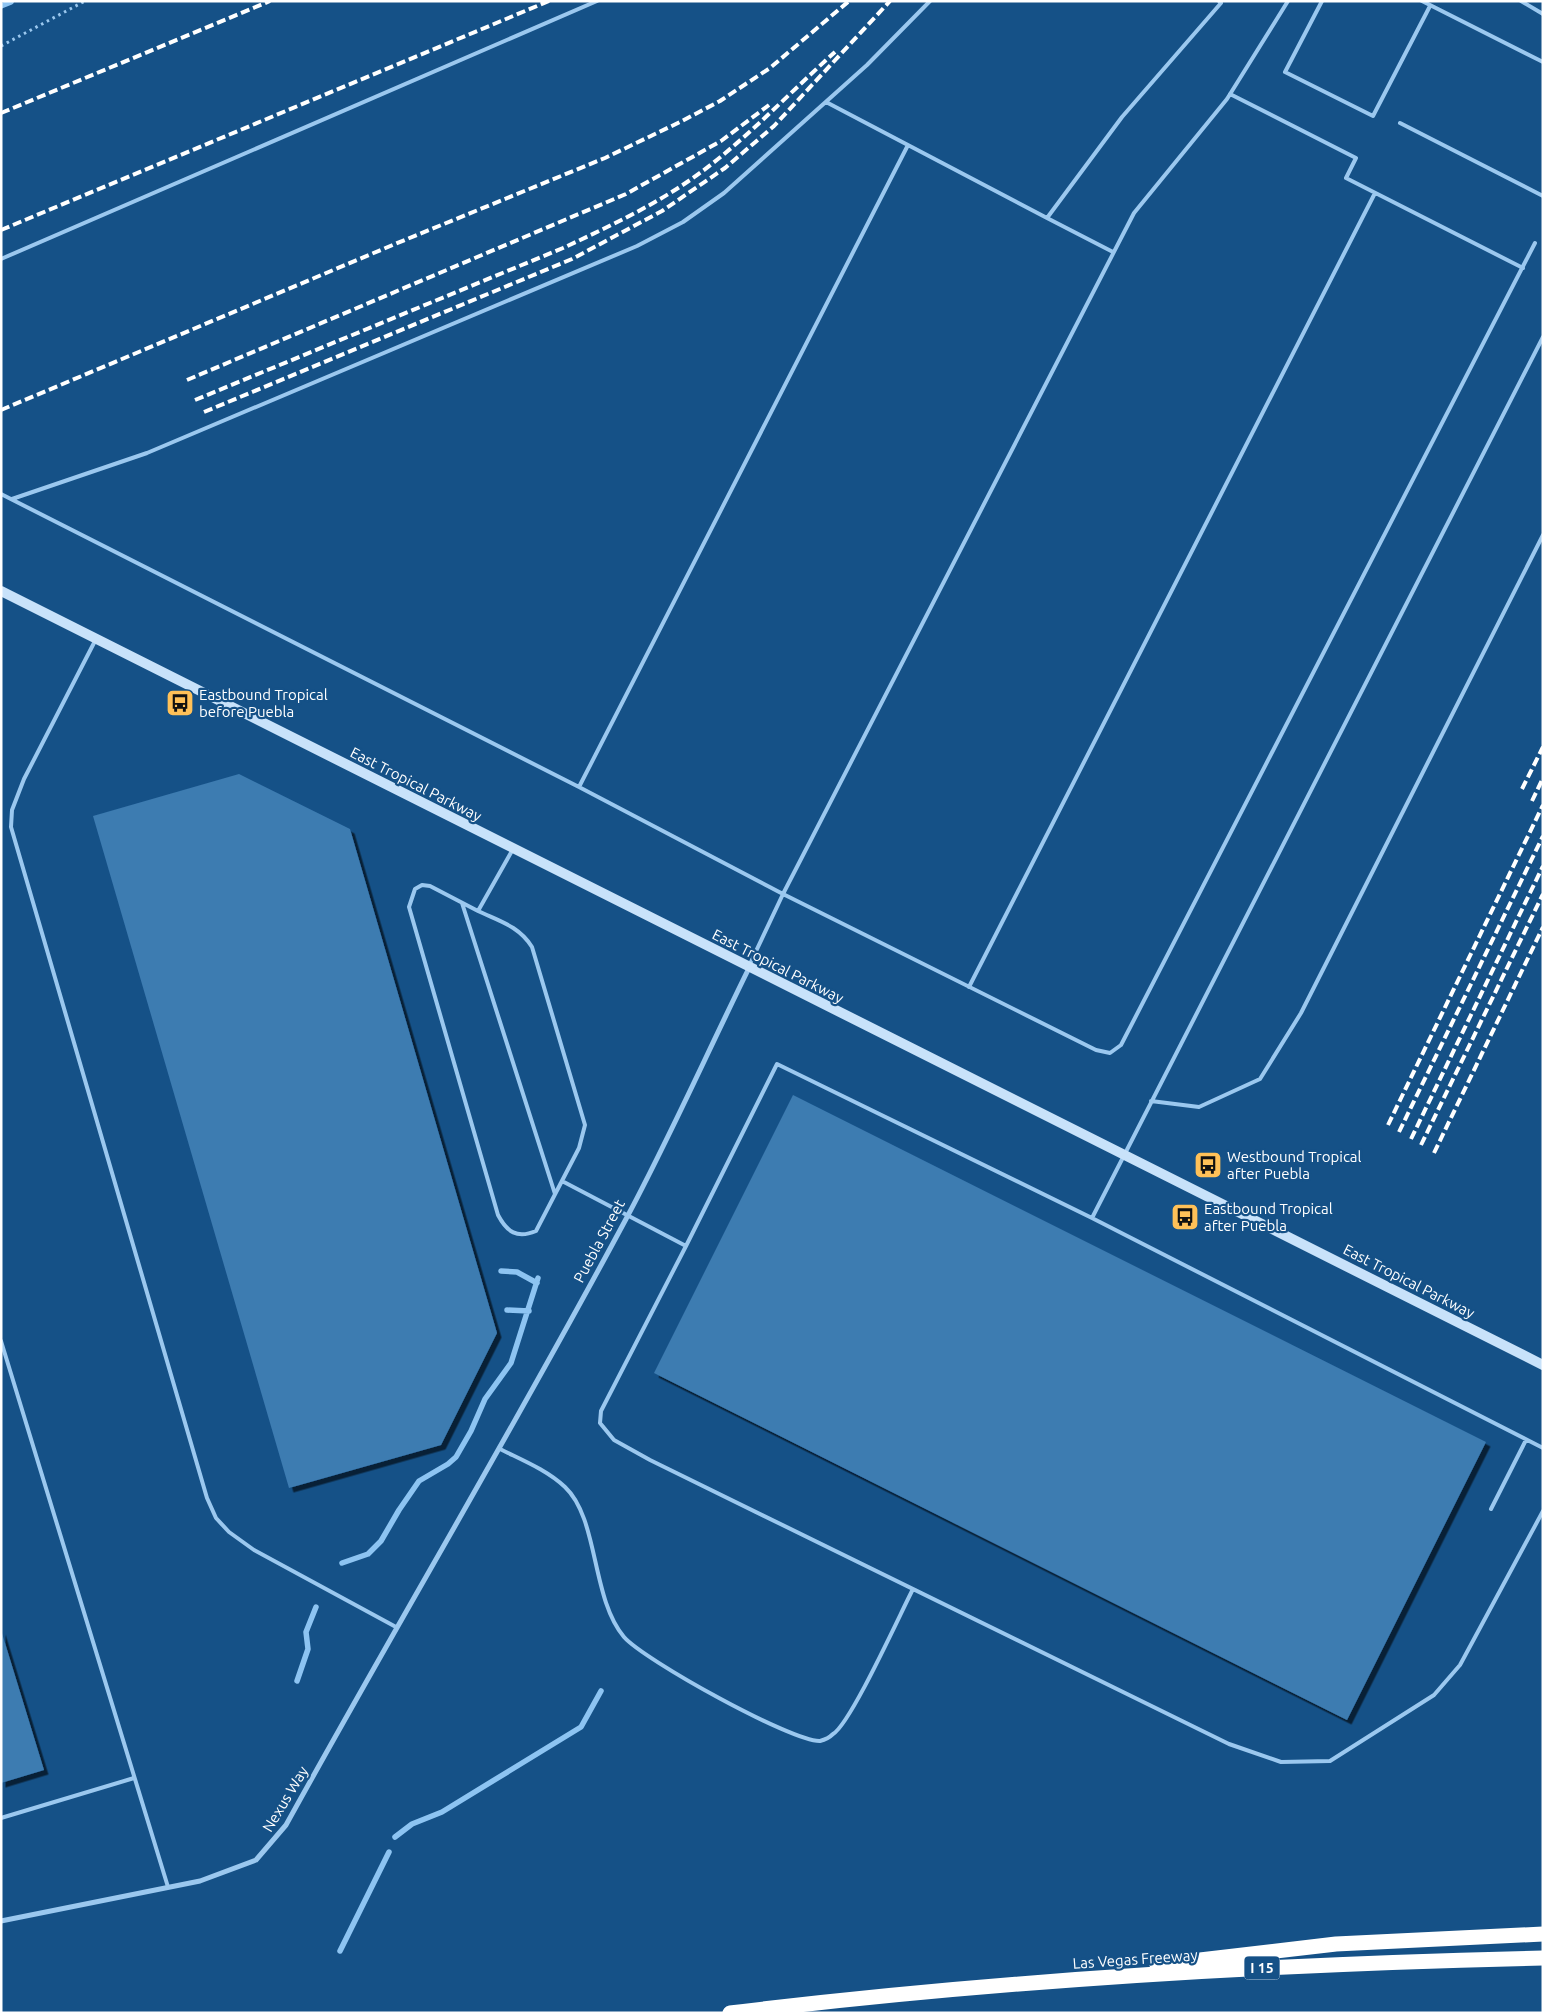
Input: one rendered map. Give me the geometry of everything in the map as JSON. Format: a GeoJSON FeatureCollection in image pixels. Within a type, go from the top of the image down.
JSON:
{"type":"FeatureCollection","features":[{"type":"Feature","properties":{"kind":"highway"},"geometry":{"type":"LineString","coordinates":[[982,1988],[1301,1947],[1543,1934]]}},
{"type":"Feature","properties":{"kind":"highway","name":"Las Vegas Freeway"},"geometry":{"type":"LineString","coordinates":[[730,2013],[982,1988],[1263,1968],[1543,1958]]}},
{"type":"Feature","properties":{"kind":"street","name":"East Tropical Parkway"},"geometry":{"type":"LineString","coordinates":[[1,591],[1123,1156],[1543,1365]]}},
{"type":"Feature","properties":{"kind":"street","name":"Puebla Street"},"geometry":{"type":"LineString","coordinates":[[460,1519],[627,1216],[749,968]]}},
{"type":"Feature","properties":{"kind":"street","name":"Nexus Way"},"geometry":{"type":"LineString","coordinates":[[1,1921],[200,1881],[256,1860],[274,1842],[286,1825],[396,1627],[460,1519]]}},
{"type":"Feature","properties":{"kind":"lane"},"geometry":{"type":"LineString","coordinates":[[1,259],[597,1]]}},
{"type":"Feature","properties":{"kind":"lane"},"geometry":{"type":"LineString","coordinates":[[12,499],[148,453],[637,246],[684,222],[724,193],[826,102],[867,65],[930,1]]}},
{"type":"Feature","properties":{"kind":"lane"},"geometry":{"type":"LineString","coordinates":[[1047,218],[1122,117],[1221,3],[1219,1]]}},
{"type":"Feature","properties":{"kind":"lane"},"geometry":{"type":"LineString","coordinates":[[749,968],[783,894],[1134,213],[1230,94],[1288,1]]}},
{"type":"Feature","properties":{"kind":"lane"},"geometry":{"type":"LineString","coordinates":[[1322,1],[1285,72],[1373,116],[1430,6]]}},
{"type":"Feature","properties":{"kind":"lane"},"geometry":{"type":"LineString","coordinates":[[1422,1],[1543,62]]}},
{"type":"Feature","properties":{"kind":"lane"},"geometry":{"type":"LineString","coordinates":[[1522,1],[1543,14]]}},
{"type":"Feature","properties":{"kind":"lane"},"geometry":{"type":"LineString","coordinates":[[1230,94],[1356,158],[1346,178],[1523,268]]}},
{"type":"Feature","properties":{"kind":"lane"},"geometry":{"type":"LineString","coordinates":[[826,102],[1113,252]]}},
{"type":"Feature","properties":{"kind":"lane"},"geometry":{"type":"LineString","coordinates":[[1400,123],[1543,196]]}},
{"type":"Feature","properties":{"kind":"lane"},"geometry":{"type":"LineString","coordinates":[[579,787],[908,146]]}},
{"type":"Feature","properties":{"kind":"lane"},"geometry":{"type":"LineString","coordinates":[[969,987],[1375,193]]}},
{"type":"Feature","properties":{"kind":"lane"},"geometry":{"type":"LineString","coordinates":[[1,494],[579,787],[783,894],[1096,1050],[1110,1053],[1121,1045],[1535,243]]}},
{"type":"Feature","properties":{"kind":"lane"},"geometry":{"type":"LineString","coordinates":[[1092,1218],[1543,337]]}},
{"type":"Feature","properties":{"kind":"lane"},"geometry":{"type":"LineString","coordinates":[[1151,1101],[1199,1107],[1260,1079],[1301,1013],[1543,535]]}},
{"type":"Feature","properties":{"kind":"lane"},"geometry":{"type":"LineString","coordinates":[[96,639],[24,779],[12,810],[11,827],[207,1498],[216,1518],[229,1532],[254,1550],[396,1627]]}},
{"type":"Feature","properties":{"kind":"lane"},"geometry":{"type":"LineString","coordinates":[[478,911],[513,849]]}},
{"type":"Feature","properties":{"kind":"lane"},"geometry":{"type":"LineString","coordinates":[[422,885],[430,886],[478,911],[515,928],[525,936],[534,956],[585,1125],[584,1136],[536,1231],[526,1236],[514,1234],[504,1226],[498,1215],[409,907],[415,889],[422,885]]}},
{"type":"Feature","properties":{"kind":"lane"},"geometry":{"type":"LineString","coordinates":[[462,903],[555,1194]]}},
{"type":"Feature","properties":{"kind":"lane"},"geometry":{"type":"LineString","coordinates":[[1543,1448],[1092,1218],[777,1064],[601,1411],[600,1423],[614,1440],[643,1456],[1229,1744],[1281,1762],[1330,1760],[1434,1695],[1460,1665],[1543,1510]]}},
{"type":"Feature","properties":{"kind":"lane"},"geometry":{"type":"LineString","coordinates":[[562,1181],[686,1246]]}},
{"type":"Feature","properties":{"kind":"lane"},"geometry":{"type":"LineString","coordinates":[[1,1341],[168,1887]]}},
{"type":"Feature","properties":{"kind":"lane"},"geometry":{"type":"LineString","coordinates":[[1492,1509],[1526,1440]]}},
{"type":"Feature","properties":{"kind":"lane"},"geometry":{"type":"LineString","coordinates":[[500,1449],[542,1470],[566,1488],[580,1509],[607,1609],[624,1637],[650,1659],[694,1685],[801,1737],[821,1741],[835,1734],[853,1707],[913,1589]]}},
{"type":"Feature","properties":{"kind":"lane"},"geometry":{"type":"LineString","coordinates":[[1,1818],[134,1778]]}},
{"type":"Feature","properties":{"kind":"path"},"geometry":{"type":"LineString","coordinates":[[1,46],[85,1]]}},
{"type":"Feature","properties":{"kind":"building"},"geometry":{"type":"Polygon","coordinates":[[[239,774],[350,829],[497,1333],[441,1445],[289,1488],[93,816],[239,774]]]}},
{"type":"Feature","properties":{"kind":"building"},"geometry":{"type":"Polygon","coordinates":[[[793,1095],[1486,1442],[1347,1720],[654,1373],[793,1095]]]}},
{"type":"Feature","properties":{"kind":"building"},"geometry":{"type":"Polygon","coordinates":[[[1,1630],[44,1770],[1,1783],[1,1630]]]}},
{"type":"Feature","properties":{"kind":"waterway"},"geometry":{"type":"LineString","coordinates":[[1,6],[11,2]]}},
{"type":"Feature","properties":{"kind":"waterway"},"geometry":{"type":"LineString","coordinates":[[501,1271],[517,1272],[537,1283]]}},
{"type":"Feature","properties":{"kind":"waterway"},"geometry":{"type":"LineString","coordinates":[[342,1563],[368,1554],[381,1541],[419,1481],[448,1464],[456,1457],[471,1431],[485,1399],[511,1363],[538,1278]]}},
{"type":"Feature","properties":{"kind":"waterway"},"geometry":{"type":"LineString","coordinates":[[507,1310],[529,1311]]}},
{"type":"Feature","properties":{"kind":"waterway"},"geometry":{"type":"LineString","coordinates":[[297,1681],[308,1649],[306,1632],[316,1607]]}},
{"type":"Feature","properties":{"kind":"waterway"},"geometry":{"type":"LineString","coordinates":[[395,1837],[412,1824],[442,1812],[581,1727],[601,1691]]}},
{"type":"Feature","properties":{"kind":"waterway"},"geometry":{"type":"LineString","coordinates":[[340,1951],[389,1852]]}},
{"type":"Feature","properties":{"kind":"railway"},"geometry":{"type":"LineString","coordinates":[[1,113],[270,1]]}},
{"type":"Feature","properties":{"kind":"railway"},"geometry":{"type":"LineString","coordinates":[[1,230],[549,1]]}},
{"type":"Feature","properties":{"kind":"railway"},"geometry":{"type":"LineString","coordinates":[[1,410],[605,158],[680,122],[720,101],[770,68],[849,1]]}},
{"type":"Feature","properties":{"kind":"railway"},"geometry":{"type":"LineString","coordinates":[[204,412],[572,259],[662,211],[725,168],[774,126],[890,1]]}},
{"type":"Feature","properties":{"kind":"railway"},"geometry":{"type":"LineString","coordinates":[[195,400],[563,248],[646,207],[693,178],[731,149],[835,52]]}},
{"type":"Feature","properties":{"kind":"railway"},"geometry":{"type":"LineString","coordinates":[[187,380],[626,194],[721,141],[769,105]]}},
{"type":"Feature","properties":{"kind":"railway"},"geometry":{"type":"LineString","coordinates":[[1522,789],[1543,747]]}},
{"type":"Feature","properties":{"kind":"railway"},"geometry":{"type":"LineString","coordinates":[[1532,801],[1543,778]]}},
{"type":"Feature","properties":{"kind":"railway"},"geometry":{"type":"LineString","coordinates":[[1388,1125],[1543,805]]}},
{"type":"Feature","properties":{"kind":"railway"},"geometry":{"type":"LineString","coordinates":[[1399,1132],[1543,836]]}},
{"type":"Feature","properties":{"kind":"railway"},"geometry":{"type":"LineString","coordinates":[[1411,1139],[1543,866]]}},
{"type":"Feature","properties":{"kind":"railway"},"geometry":{"type":"LineString","coordinates":[[1421,1145],[1543,894]]}},
{"type":"Feature","properties":{"kind":"railway"},"geometry":{"type":"LineString","coordinates":[[1434,1153],[1543,927]]}},
{"type":"Feature","properties":{"kind":"place","name":"Eastbound Tropical before Puebla"},"geometry":{"type":"Point","coordinates":[180,703]}},
{"type":"Feature","properties":{"kind":"place","name":"Westbound Tropical after Puebla"},"geometry":{"type":"Point","coordinates":[1208,1165]}},
{"type":"Feature","properties":{"kind":"place","name":"Eastbound Tropical after Puebla"},"geometry":{"type":"Point","coordinates":[1185,1217]}}]}
